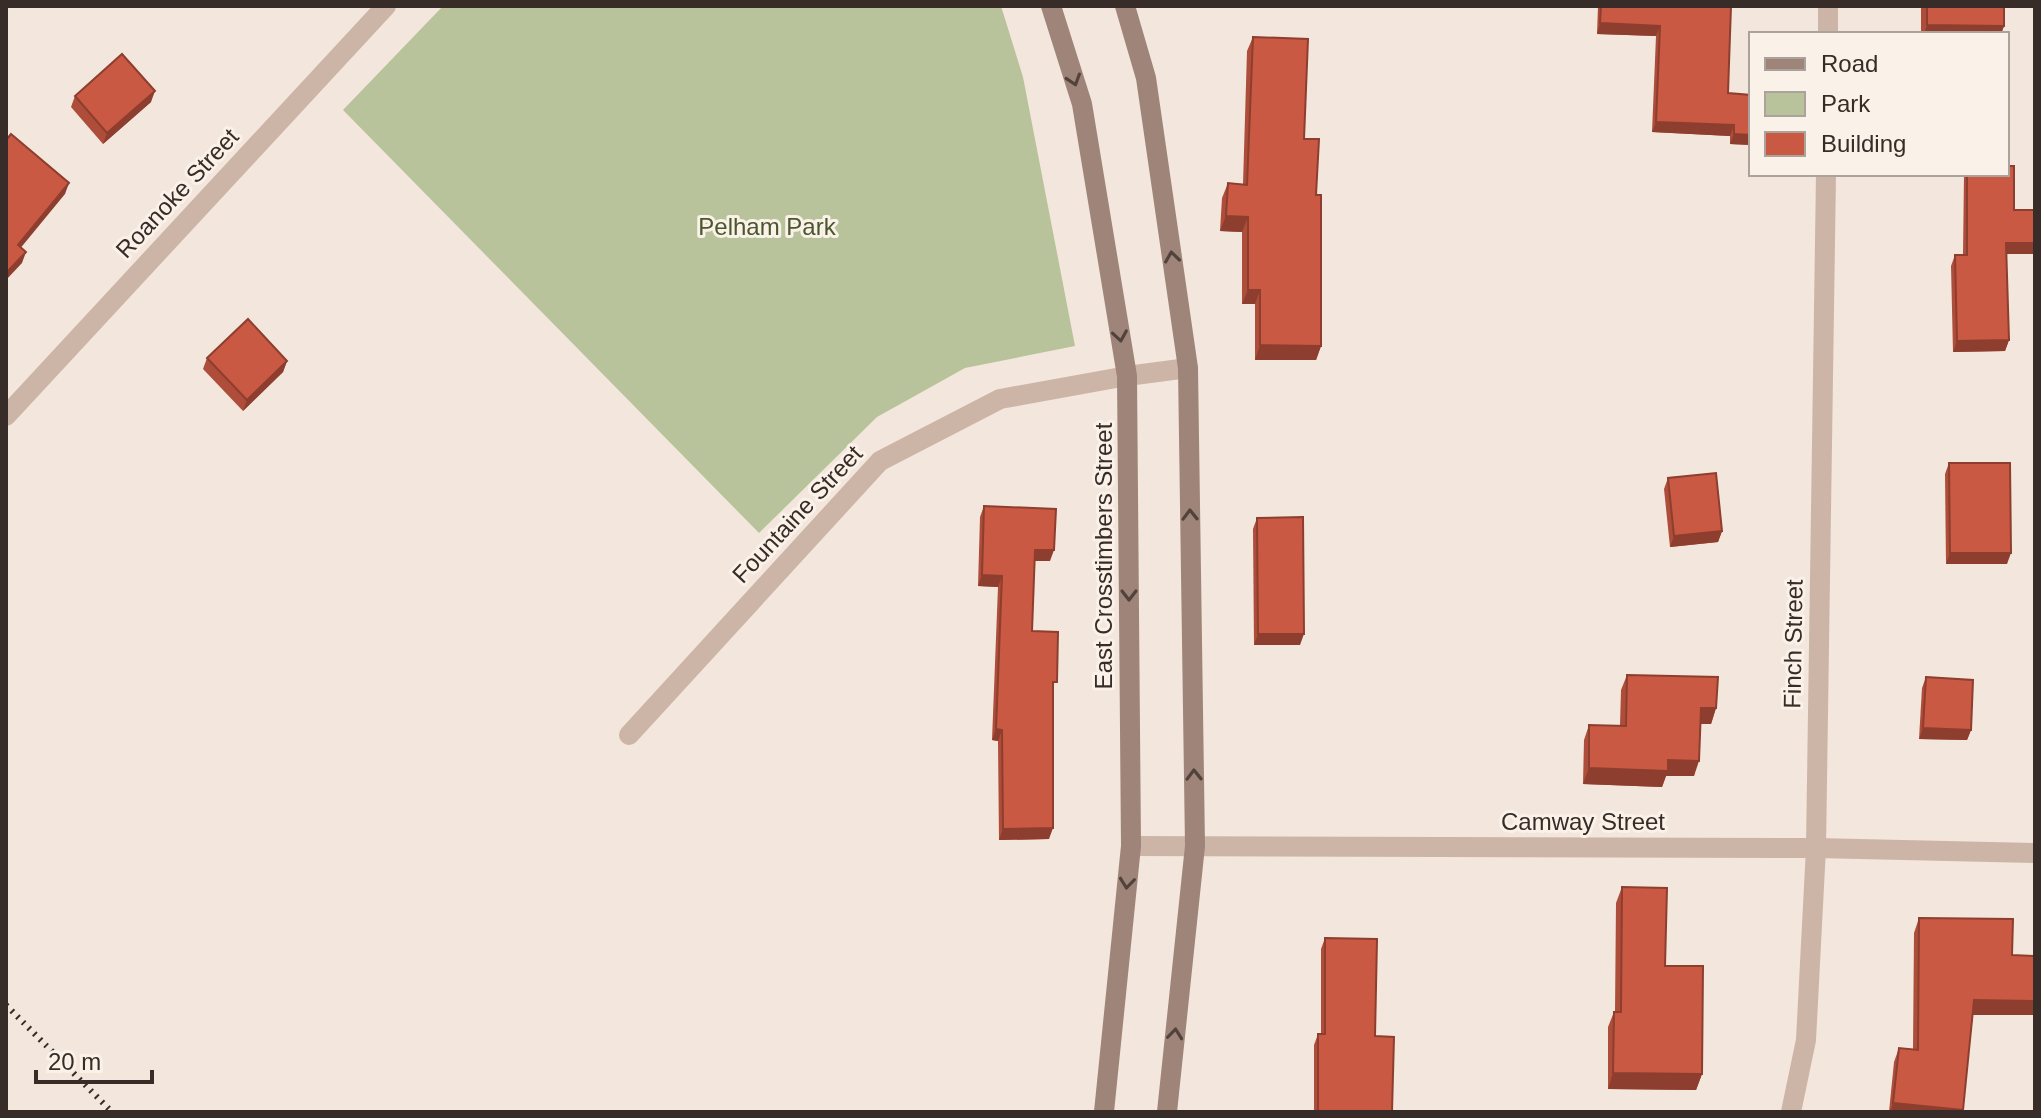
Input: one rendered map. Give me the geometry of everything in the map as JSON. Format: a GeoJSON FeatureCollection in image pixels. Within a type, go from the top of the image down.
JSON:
{"type":"FeatureCollection","features":[{"type":"Feature","properties":{"kind":"main road","name":"East Crosstimbers Street"},"geometry":{"type":"LineString","coordinates":[[1051,6],[1082,104],[1127,376],[1131,846],[1104,1112]]}},
{"type":"Feature","properties":{"kind":"main road"},"geometry":{"type":"LineString","coordinates":[[1125,6],[1146,78],[1188,368],[1195,846],[1167,1112]]}},
{"type":"Feature","properties":{"kind":"street","name":"Roanoke Street"},"geometry":{"type":"LineString","coordinates":[[6,416],[386,6]]}},
{"type":"Feature","properties":{"kind":"street"},"geometry":{"type":"LineString","coordinates":[[1828,6],[1828,32]]}},
{"type":"Feature","properties":{"kind":"street","name":"Finch Street"},"geometry":{"type":"LineString","coordinates":[[1791,1112],[1806,1040],[1816,848],[1826,176]]}},
{"type":"Feature","properties":{"kind":"street","name":"Fountaine Street"},"geometry":{"type":"LineString","coordinates":[[629,735],[880,461],[1000,399],[1188,368]]}},
{"type":"Feature","properties":{"kind":"street","name":"Camway Street"},"geometry":{"type":"LineString","coordinates":[[1131,846],[1816,848],[2035,853]]}},
{"type":"Feature","properties":{"kind":"green space","name":"Pelham Park"},"geometry":{"type":"Polygon","coordinates":[[[443,6],[1001,6],[1023,77],[1075,346],[965,368],[877,417],[759,533],[343,110],[443,6]]]}},
{"type":"Feature","properties":{"kind":"building"},"geometry":{"type":"Polygon","coordinates":[[[1601,6],[1731,6],[1728,93],[1749,95],[1749,135],[1734,134],[1734,125],[1656,122],[1660,26],[1600,23],[1601,6]]]}},
{"type":"Feature","properties":{"kind":"building"},"geometry":{"type":"Polygon","coordinates":[[[1927,6],[2004,6],[2004,26],[1927,25],[1927,6]]]}},
{"type":"Feature","properties":{"kind":"building"},"geometry":{"type":"Polygon","coordinates":[[[1253,37],[1308,39],[1304,139],[1319,139],[1316,195],[1321,195],[1321,346],[1260,345],[1260,290],[1248,290],[1248,217],[1226,216],[1228,183],[1247,185],[1253,37]]]}},
{"type":"Feature","properties":{"kind":"building"},"geometry":{"type":"Polygon","coordinates":[[[122,54],[155,91],[107,133],[75,96],[122,54]]]}},
{"type":"Feature","properties":{"kind":"building"},"geometry":{"type":"Polygon","coordinates":[[[11,134],[69,183],[18,245],[26,252],[6,273],[6,140],[11,134]]]}},
{"type":"Feature","properties":{"kind":"building"},"geometry":{"type":"Polygon","coordinates":[[[2009,166],[2014,166],[2014,210],[2035,210],[2035,243],[2006,243],[2009,340],[1957,341],[1955,255],[1967,255],[1967,176],[2009,176],[2009,166]]]}},
{"type":"Feature","properties":{"kind":"building"},"geometry":{"type":"Polygon","coordinates":[[[248,319],[287,361],[247,400],[207,358],[248,319]]]}},
{"type":"Feature","properties":{"kind":"building"},"geometry":{"type":"Polygon","coordinates":[[[1949,463],[2010,463],[2011,553],[1950,553],[1949,463]]]}},
{"type":"Feature","properties":{"kind":"building"},"geometry":{"type":"Polygon","coordinates":[[[1716,473],[1722,531],[1674,536],[1668,478],[1716,473]]]}},
{"type":"Feature","properties":{"kind":"building"},"geometry":{"type":"Polygon","coordinates":[[[984,506],[1056,509],[1054,550],[1035,550],[1032,631],[1058,632],[1057,682],[1053,682],[1053,828],[1003,829],[1002,730],[996,729],[1002,576],[982,575],[984,506]]]}},
{"type":"Feature","properties":{"kind":"building"},"geometry":{"type":"Polygon","coordinates":[[[1303,517],[1304,634],[1258,634],[1257,518],[1303,517]]]}},
{"type":"Feature","properties":{"kind":"building"},"geometry":{"type":"Polygon","coordinates":[[[1627,675],[1718,677],[1716,708],[1701,708],[1699,761],[1668,760],[1668,771],[1589,768],[1589,725],[1626,726],[1627,675]]]}},
{"type":"Feature","properties":{"kind":"building"},"geometry":{"type":"Polygon","coordinates":[[[1926,677],[1973,680],[1971,730],[1923,728],[1926,677]]]}},
{"type":"Feature","properties":{"kind":"building"},"geometry":{"type":"Polygon","coordinates":[[[1622,887],[1667,888],[1665,966],[1703,966],[1702,1074],[1613,1073],[1614,1012],[1621,1012],[1622,887]]]}},
{"type":"Feature","properties":{"kind":"building"},"geometry":{"type":"Polygon","coordinates":[[[1919,918],[2013,919],[2012,955],[2035,956],[2035,1001],[1974,1000],[1963,1110],[1893,1103],[1899,1048],[1918,1050],[1919,918]]]}},
{"type":"Feature","properties":{"kind":"building"},"geometry":{"type":"Polygon","coordinates":[[[1325,938],[1377,939],[1375,1036],[1394,1037],[1392,1112],[1318,1112],[1318,1034],[1325,1034],[1325,938]]]}},
{"type":"Feature","properties":{"kind":"railway"},"geometry":{"type":"LineString","coordinates":[[6,1005],[112,1112]]}}]}
